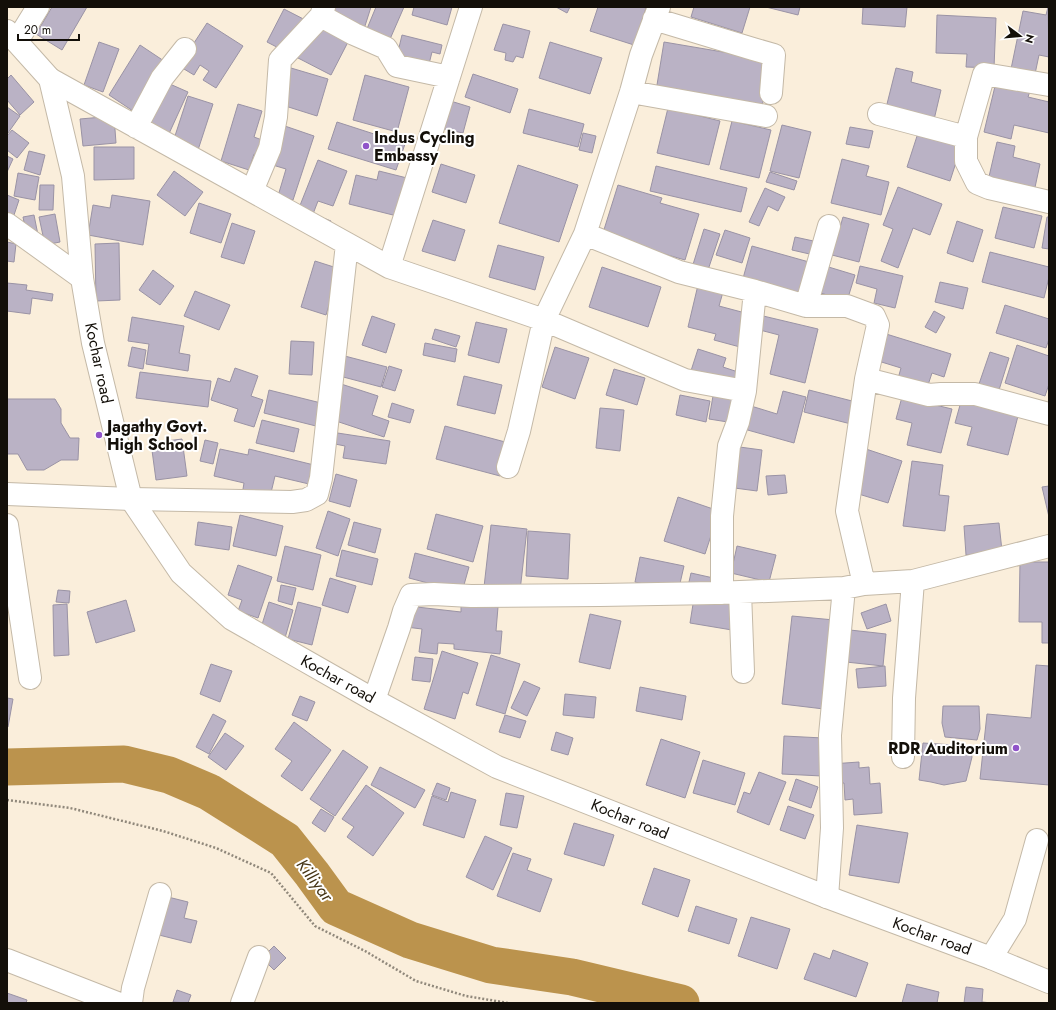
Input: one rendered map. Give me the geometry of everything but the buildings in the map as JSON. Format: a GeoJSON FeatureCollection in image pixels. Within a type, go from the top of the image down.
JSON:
{"type":"FeatureCollection","features":[{"type":"Feature","properties":{"kind":"street"},"geometry":{"type":"LineString","coordinates":[[12,36],[38,7]]}},
{"type":"Feature","properties":{"kind":"street"},"geometry":{"type":"LineString","coordinates":[[389,267],[471,7]]}},
{"type":"Feature","properties":{"kind":"street"},"geometry":{"type":"LineString","coordinates":[[252,191],[270,148],[276,117],[280,60],[322,12],[354,34],[386,48],[397,66],[449,77]]}},
{"type":"Feature","properties":{"kind":"street"},"geometry":{"type":"LineString","coordinates":[[508,467],[519,431],[544,320],[585,234],[631,92],[641,55],[656,13],[753,50],[774,55],[771,93]]}},
{"type":"Feature","properties":{"kind":"street","name":"Kochar road"},"geometry":{"type":"LineString","coordinates":[[12,36],[50,79],[72,176],[82,278],[93,343],[131,499],[181,573],[232,619],[374,700],[497,767],[826,897],[991,958],[1049,982]]}},
{"type":"Feature","properties":{"kind":"street"},"geometry":{"type":"LineString","coordinates":[[136,127],[162,78],[185,49]]}},
{"type":"Feature","properties":{"kind":"street"},"geometry":{"type":"LineString","coordinates":[[1049,86],[984,74],[966,137],[966,161],[977,182],[989,188],[1049,202]]}},
{"type":"Feature","properties":{"kind":"street"},"geometry":{"type":"LineString","coordinates":[[50,79],[389,267],[544,320],[685,380],[745,391]]}},
{"type":"Feature","properties":{"kind":"street"},"geometry":{"type":"LineString","coordinates":[[631,92],[766,116]]}},
{"type":"Feature","properties":{"kind":"street"},"geometry":{"type":"LineString","coordinates":[[879,114],[966,137]]}},
{"type":"Feature","properties":{"kind":"street"},"geometry":{"type":"LineString","coordinates":[[7,224],[82,278]]}},
{"type":"Feature","properties":{"kind":"street"},"geometry":{"type":"LineString","coordinates":[[806,306],[829,226]]}},
{"type":"Feature","properties":{"kind":"street"},"geometry":{"type":"LineString","coordinates":[[585,234],[679,272],[755,291],[806,306],[847,306],[874,316],[878,325],[866,379],[847,511],[854,586],[830,735],[832,828],[826,897]]}},
{"type":"Feature","properties":{"kind":"street"},"geometry":{"type":"LineString","coordinates":[[7,494],[131,499],[292,502],[306,500],[317,494],[321,478],[347,244]]}},
{"type":"Feature","properties":{"kind":"street"},"geometry":{"type":"LineString","coordinates":[[743,672],[731,592],[722,516],[729,446],[738,422],[745,391],[755,291]]}},
{"type":"Feature","properties":{"kind":"street"},"geometry":{"type":"LineString","coordinates":[[866,379],[929,396],[941,394],[975,394],[1049,414]]}},
{"type":"Feature","properties":{"kind":"street"},"geometry":{"type":"LineString","coordinates":[[7,526],[30,678]]}},
{"type":"Feature","properties":{"kind":"street"},"geometry":{"type":"LineString","coordinates":[[374,700],[404,611],[411,595],[600,596],[854,586],[913,581],[1049,546]]}},
{"type":"Feature","properties":{"kind":"street"},"geometry":{"type":"LineString","coordinates":[[903,756],[904,698],[913,581]]}},
{"type":"Feature","properties":{"kind":"street"},"geometry":{"type":"LineString","coordinates":[[991,958],[1015,919],[1037,840]]}},
{"type":"Feature","properties":{"kind":"street"},"geometry":{"type":"LineString","coordinates":[[132,996],[160,894]]}},
{"type":"Feature","properties":{"kind":"street"},"geometry":{"type":"LineString","coordinates":[[242,1003],[259,957]]}},
{"type":"Feature","properties":{"kind":"street"},"geometry":{"type":"LineString","coordinates":[[7,960],[117,1003]]}},
{"type":"Feature","properties":{"kind":"path"},"geometry":{"type":"LineString","coordinates":[[7,800],[70,808],[163,831],[216,848],[271,872],[315,926],[365,951],[416,981],[466,996],[508,1003]]}},
{"type":"Feature","properties":{"kind":"waterway","name":"Killiyar"},"geometry":{"type":"LineString","coordinates":[[7,767],[124,764],[169,775],[209,792],[285,840],[336,907],[410,940],[491,965],[572,977],[681,1003]]}},
{"type":"Feature","properties":{"kind":"place","name":"Indus Cycling Embassy"},"geometry":{"type":"Point","coordinates":[366,146]}},
{"type":"Feature","properties":{"kind":"place","name":"Jagathy Govt. High School"},"geometry":{"type":"Point","coordinates":[99,435]}},
{"type":"Feature","properties":{"kind":"place","name":"RDR Auditorium"},"geometry":{"type":"Point","coordinates":[1016,748]}}]}
